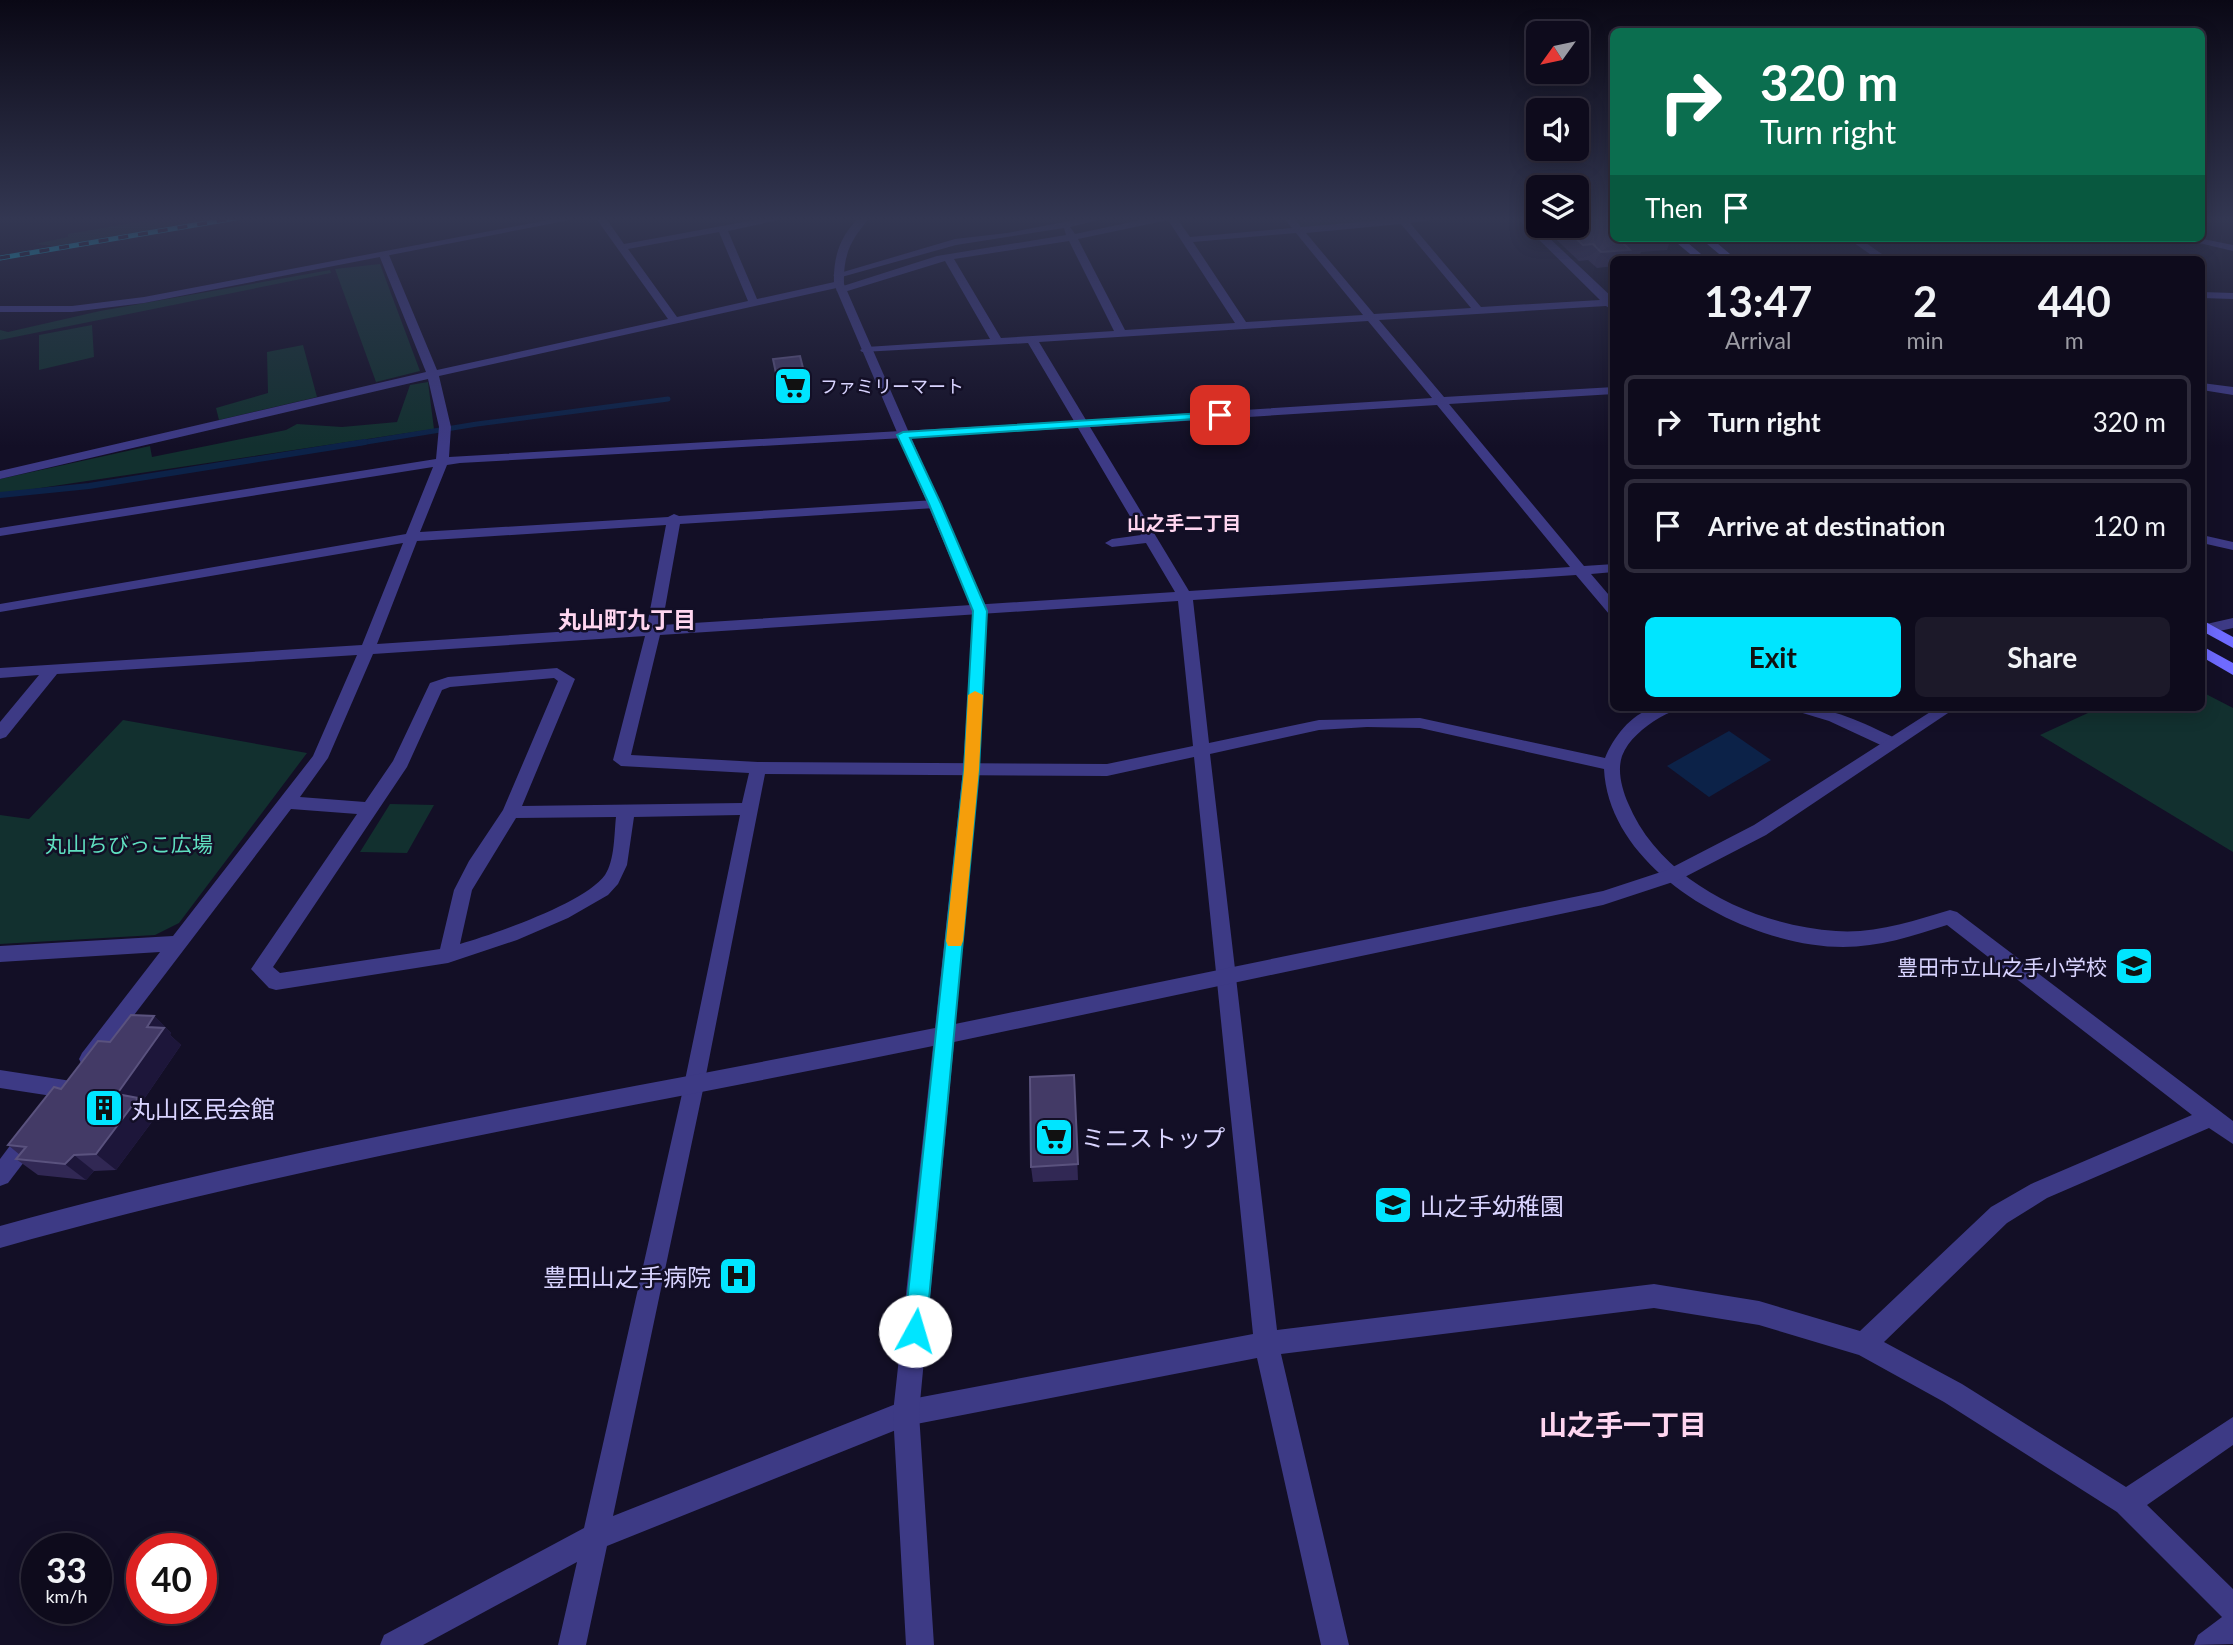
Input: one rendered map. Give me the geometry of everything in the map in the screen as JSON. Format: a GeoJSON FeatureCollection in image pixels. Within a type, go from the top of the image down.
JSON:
{"type":"FeatureCollection","features":[{"type":"Feature","properties":{"kind":"main road"},"geometry":{"type":"LineString","coordinates":[[2205,629],[2233,643]]}},
{"type":"Feature","properties":{"kind":"main road"},"geometry":{"type":"LineString","coordinates":[[2205,653],[2233,670]]}},
{"type":"Feature","properties":{"kind":"street"},"geometry":{"type":"LineString","coordinates":[[0,309],[72,309],[177,294]]}},
{"type":"Feature","properties":{"kind":"street"},"geometry":{"type":"LineString","coordinates":[[0,1176],[320,758],[367,650],[442,461],[445,427],[433,374],[400,294]]}},
{"type":"Feature","properties":{"kind":"street"},"geometry":{"type":"LineString","coordinates":[[656,294],[674,320]]}},
{"type":"Feature","properties":{"kind":"street"},"geometry":{"type":"LineString","coordinates":[[750,294],[754,303]]}},
{"type":"Feature","properties":{"kind":"street"},"geometry":{"type":"LineString","coordinates":[[0,475],[793,294]]}},
{"type":"Feature","properties":{"kind":"street"},"geometry":{"type":"LineString","coordinates":[[843,294],[980,611],[971,770],[906,1413],[920,1645]]}},
{"type":"Feature","properties":{"kind":"street"},"geometry":{"type":"LineString","coordinates":[[969,294],[997,341]]}},
{"type":"Feature","properties":{"kind":"street"},"geometry":{"type":"LineString","coordinates":[[1101,294],[1120,332]]}},
{"type":"Feature","properties":{"kind":"street"},"geometry":{"type":"LineString","coordinates":[[1222,294],[1242,325]]}},
{"type":"Feature","properties":{"kind":"street"},"geometry":{"type":"LineString","coordinates":[[1350,294],[1610,606]]}},
{"type":"Feature","properties":{"kind":"street"},"geometry":{"type":"LineString","coordinates":[[1464,294],[1478,310]]}},
{"type":"Feature","properties":{"kind":"street"},"geometry":{"type":"LineString","coordinates":[[2205,295],[2233,296]]}},
{"type":"Feature","properties":{"kind":"street"},"geometry":{"type":"LineString","coordinates":[[866,350],[1120,332],[1610,304]]}},
{"type":"Feature","properties":{"kind":"street"},"geometry":{"type":"LineString","coordinates":[[1031,338],[1185,597],[1266,1344],[1335,1645]]}},
{"type":"Feature","properties":{"kind":"street"},"geometry":{"type":"LineString","coordinates":[[2205,387],[2233,391]]}},
{"type":"Feature","properties":{"kind":"street"},"geometry":{"type":"LineString","coordinates":[[0,532],[442,461],[1610,390]]}},
{"type":"Feature","properties":{"kind":"street"},"geometry":{"type":"LineString","coordinates":[[0,608],[413,537],[674,518],[935,504]]}},
{"type":"Feature","properties":{"kind":"street"},"geometry":{"type":"LineString","coordinates":[[674,518],[653,632],[621,760],[758,768],[1107,770],[1319,725],[1420,723],[1612,765]]}},
{"type":"Feature","properties":{"kind":"street"},"geometry":{"type":"LineString","coordinates":[[1112,543],[1150,538]]}},
{"type":"Feature","properties":{"kind":"street"},"geometry":{"type":"LineString","coordinates":[[2206,540],[2233,546]]}},
{"type":"Feature","properties":{"kind":"street"},"geometry":{"type":"LineString","coordinates":[[0,673],[1610,568]]}},
{"type":"Feature","properties":{"kind":"street"},"geometry":{"type":"LineString","coordinates":[[2205,628],[2233,623]]}},
{"type":"Feature","properties":{"kind":"street"},"geometry":{"type":"LineString","coordinates":[[0,660],[21,672]]}},
{"type":"Feature","properties":{"kind":"street"},"geometry":{"type":"LineString","coordinates":[[0,733],[52,670]]}},
{"type":"Feature","properties":{"kind":"street"},"geometry":{"type":"LineString","coordinates":[[448,955],[463,890],[475,866],[511,812],[567,679],[557,673],[448,682],[436,687],[401,762],[261,969],[276,982],[448,955],[580,905],[602,891],[614,877],[626,811]]}},
{"type":"Feature","properties":{"kind":"street"},"geometry":{"type":"LineString","coordinates":[[1661,711],[1641,722],[1624,740],[1612,765],[1619,802],[1637,837],[1651,856],[1673,875],[1702,895],[1733,911],[1795,932],[1826,939],[1856,939],[1896,932],[1950,917],[2233,1134]]}},
{"type":"Feature","properties":{"kind":"street"},"geometry":{"type":"LineString","coordinates":[[1813,711],[1862,728],[1891,743]]}},
{"type":"Feature","properties":{"kind":"street"},"geometry":{"type":"LineString","coordinates":[[0,1237],[137,1198],[462,1127],[694,1085],[1603,898],[1673,875],[1760,830],[1943,711]]}},
{"type":"Feature","properties":{"kind":"street"},"geometry":{"type":"LineString","coordinates":[[572,1645],[593,1538],[694,1085],[758,768]]}},
{"type":"Feature","properties":{"kind":"street"},"geometry":{"type":"LineString","coordinates":[[286,802],[371,809]]}},
{"type":"Feature","properties":{"kind":"street"},"geometry":{"type":"LineString","coordinates":[[511,812],[749,809]]}},
{"type":"Feature","properties":{"kind":"street"},"geometry":{"type":"LineString","coordinates":[[0,954],[179,943]]}},
{"type":"Feature","properties":{"kind":"street"},"geometry":{"type":"LineString","coordinates":[[0,1079],[65,1090]]}},
{"type":"Feature","properties":{"kind":"street"},"geometry":{"type":"LineString","coordinates":[[1864,1344],[1999,1215],[2039,1191],[2211,1117]]}},
{"type":"Feature","properties":{"kind":"street"},"geometry":{"type":"LineString","coordinates":[[394,1645],[593,1538],[906,1413],[1266,1344],[1654,1296],[1759,1313],[1864,1344],[2042,1447],[2126,1503],[2233,1608]]}},
{"type":"Feature","properties":{"kind":"street"},"geometry":{"type":"LineString","coordinates":[[2126,1503],[2233,1430]]}},
{"type":"Feature","properties":{"kind":"street"},"geometry":{"type":"LineString","coordinates":[[2208,1645],[2233,1626]]}},
{"type":"Feature","properties":{"kind":"green space"},"geometry":{"type":"Polygon","coordinates":[[[197,294],[228,294],[0,340],[0,330],[8,332],[100,311],[197,294]]]}},
{"type":"Feature","properties":{"kind":"green space"},"geometry":{"type":"Polygon","coordinates":[[[344,294],[391,294],[420,371],[376,382],[344,294]]]}},
{"type":"Feature","properties":{"kind":"green space"},"geometry":{"type":"Polygon","coordinates":[[[92,325],[94,357],[39,370],[39,335],[92,325]]]}},
{"type":"Feature","properties":{"kind":"green space"},"geometry":{"type":"Polygon","coordinates":[[[303,345],[317,397],[219,420],[216,408],[268,393],[267,352],[303,345]]]}},
{"type":"Feature","properties":{"kind":"green space"},"geometry":{"type":"Polygon","coordinates":[[[428,382],[434,429],[0,494],[0,479],[150,446],[152,457],[286,430],[297,424],[342,427],[397,422],[410,385],[428,382]]]}},
{"type":"Feature","properties":{"kind":"green space"},"geometry":{"type":"Polygon","coordinates":[[[2205,694],[2233,708],[2233,852],[2040,735],[2092,711],[2205,711],[2205,694]]]}},
{"type":"Feature","properties":{"kind":"green space","name":"丸山ちびっこ広場"},"geometry":{"type":"Polygon","coordinates":[[[123,720],[307,753],[179,923],[155,935],[0,944],[0,815],[29,819],[123,720]]]}},
{"type":"Feature","properties":{"kind":"green space"},"geometry":{"type":"Polygon","coordinates":[[[390,804],[434,805],[407,853],[360,852],[390,804]]]}},
{"type":"Feature","properties":{"kind":"water"},"geometry":{"type":"Polygon","coordinates":[[[1729,731],[1771,760],[1709,797],[1667,766],[1729,731]]]}},
{"type":"Feature","properties":{"kind":"building"},"geometry":{"type":"Polygon","coordinates":[[[800,356],[806,380],[778,383],[773,359],[800,356]]]}},
{"type":"Feature","properties":{"kind":"building"},"geometry":{"type":"Polygon","coordinates":[[[131,1015],[154,1016],[147,1027],[164,1028],[117,1094],[138,1098],[96,1154],[74,1155],[65,1164],[16,1159],[26,1147],[8,1145],[54,1087],[61,1089],[98,1041],[110,1042],[131,1015]]]}},
{"type":"Feature","properties":{"kind":"building","name":"ミニストップ"},"geometry":{"type":"Polygon","coordinates":[[[1074,1075],[1078,1164],[1031,1167],[1030,1077],[1074,1075]]]}},
{"type":"Feature","properties":{"kind":"waterway"},"geometry":{"type":"LineString","coordinates":[[354,444],[477,424],[668,399]]}},
{"type":"Feature","properties":{"kind":"waterway"},"geometry":{"type":"LineString","coordinates":[[0,495],[89,486],[365,442]]}},
{"type":"Feature","properties":{"kind":"slow traffic"},"geometry":{"type":"LineString","coordinates":[[955,941],[975,695]]}},
{"type":"Feature","properties":{"kind":"place","name":"ファミリーマート"},"geometry":{"type":"Point","coordinates":[793,386]}},
{"type":"Feature","properties":{"kind":"place","name":"豊田市立山之手小学校"},"geometry":{"type":"Point","coordinates":[2134,966]}},
{"type":"Feature","properties":{"kind":"place","name":"丸山区民会館"},"geometry":{"type":"Point","coordinates":[104,1108]}},
{"type":"Feature","properties":{"kind":"place","name":"ミニストップ"},"geometry":{"type":"Point","coordinates":[1054,1137]}},
{"type":"Feature","properties":{"kind":"place","name":"山之手幼稚園"},"geometry":{"type":"Point","coordinates":[1393,1205]}},
{"type":"Feature","properties":{"kind":"place","name":"豊田山之手病院"},"geometry":{"type":"Point","coordinates":[738,1276]}},
{"type":"Feature","properties":{"kind":"district","name":"山之手二丁目"},"geometry":{"type":"Point","coordinates":[1184,522]}},
{"type":"Feature","properties":{"kind":"district","name":"丸山町九丁目"},"geometry":{"type":"Point","coordinates":[627,619]}},
{"type":"Feature","properties":{"kind":"district","name":"山之手一丁目"},"geometry":{"type":"Point","coordinates":[1623,1424]}},
{"type":"Feature","properties":{"kind":"route"},"geometry":{"type":"LineString","coordinates":[[915,1331],[971,770],[980,611],[903,435],[1220,415]]}}]}
